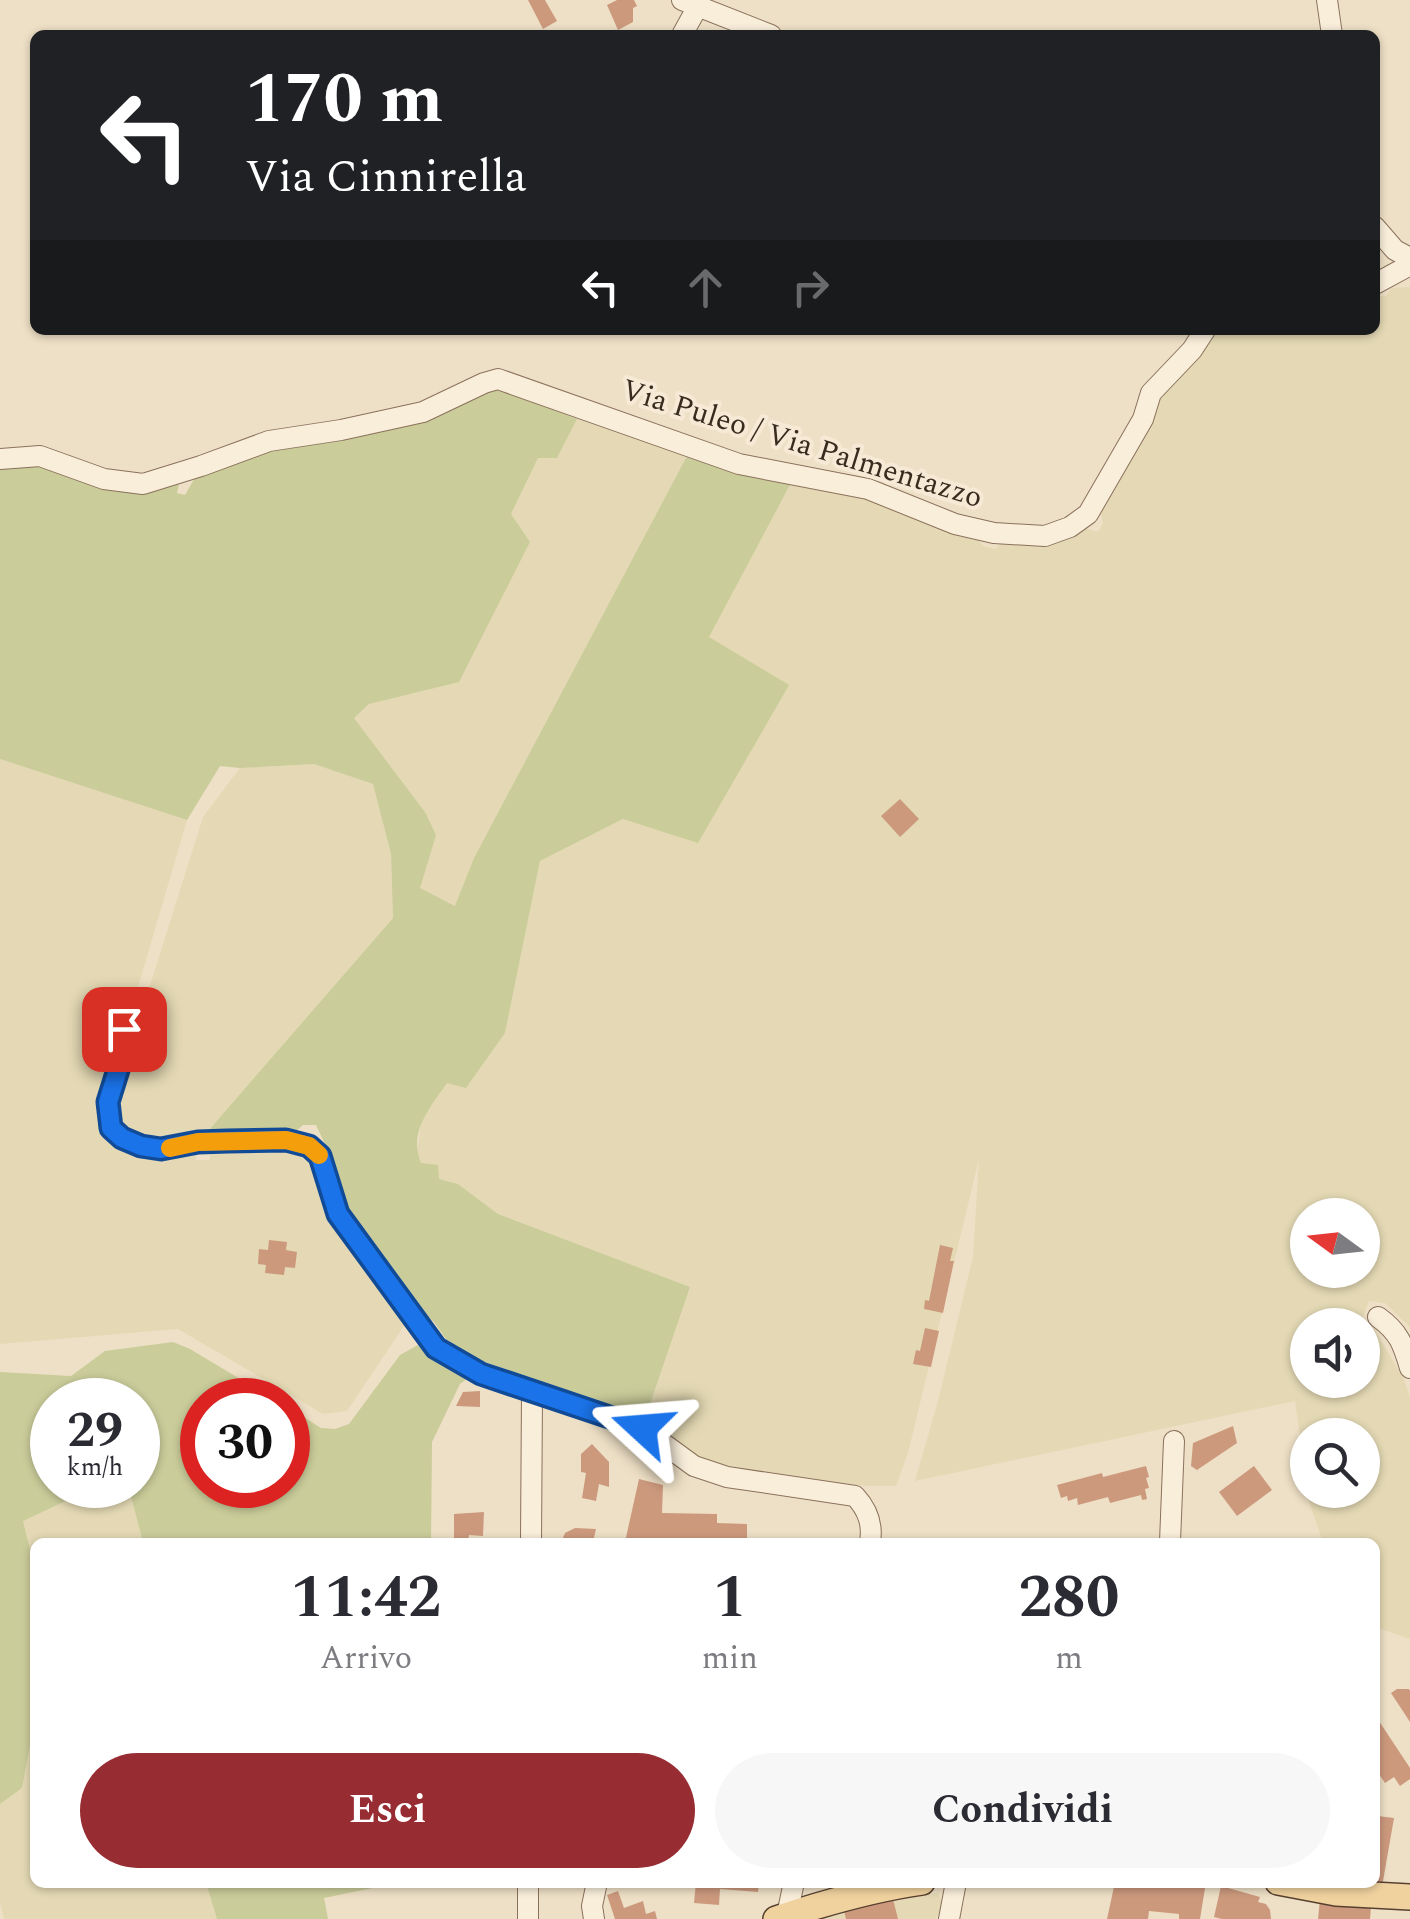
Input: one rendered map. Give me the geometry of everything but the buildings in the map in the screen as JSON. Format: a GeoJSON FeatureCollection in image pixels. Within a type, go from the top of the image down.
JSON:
{"type":"FeatureCollection","features":[{"type":"Feature","properties":{"kind":"main road"},"geometry":{"type":"LineString","coordinates":[[782,1917],[884,1888]]}},
{"type":"Feature","properties":{"kind":"main road"},"geometry":{"type":"LineString","coordinates":[[1310,1888],[1410,1897]]}},
{"type":"Feature","properties":{"kind":"street"},"geometry":{"type":"LineString","coordinates":[[1327,0],[1331,30]]}},
{"type":"Feature","properties":{"kind":"street"},"geometry":{"type":"LineString","coordinates":[[683,30],[690,3],[758,30]]}},
{"type":"Feature","properties":{"kind":"street"},"geometry":{"type":"LineString","coordinates":[[1380,233],[1395,250],[1410,258]]}},
{"type":"Feature","properties":{"kind":"street"},"geometry":{"type":"LineString","coordinates":[[1380,285],[1410,266]]}},
{"type":"Feature","properties":{"kind":"street","name":"Via Puleo / Via Palmentazzo"},"geometry":{"type":"LineString","coordinates":[[0,459],[40,456],[104,479],[143,484],[269,441],[423,412],[498,379],[725,460],[868,489],[992,540],[1045,536],[1070,528],[1088,514],[1143,420],[1151,392],[1202,335]]}},
{"type":"Feature","properties":{"kind":"street"},"geometry":{"type":"LineString","coordinates":[[124,1029],[126,1044],[108,1102],[111,1128],[122,1138],[161,1149],[216,1141],[286,1140],[309,1146],[320,1156],[338,1214],[436,1348],[481,1374],[642,1428],[694,1466],[727,1477],[856,1496],[870,1518],[870,1538]]}},
{"type":"Feature","properties":{"kind":"street"},"geometry":{"type":"LineString","coordinates":[[1380,1318],[1395,1329],[1410,1368]]}},
{"type":"Feature","properties":{"kind":"street"},"geometry":{"type":"LineString","coordinates":[[531,1538],[532,1393]]}},
{"type":"Feature","properties":{"kind":"street"},"geometry":{"type":"LineString","coordinates":[[1170,1538],[1174,1441]]}},
{"type":"Feature","properties":{"kind":"street"},"geometry":{"type":"LineString","coordinates":[[528,1888],[528,1919]]}},
{"type":"Feature","properties":{"kind":"street"},"geometry":{"type":"LineString","coordinates":[[594,1919],[596,1888]]}},
{"type":"Feature","properties":{"kind":"street"},"geometry":{"type":"LineString","coordinates":[[782,1917],[792,1888]]}},
{"type":"Feature","properties":{"kind":"street"},"geometry":{"type":"LineString","coordinates":[[949,1919],[955,1888]]}},
{"type":"Feature","properties":{"kind":"shaded area"},"geometry":{"type":"Polygon","coordinates":[[[1410,287],[1410,1327],[1385,1303],[1369,1301],[1366,1308],[1290,1308],[1290,1398],[1380,1398],[1380,1339],[1404,1379],[1410,1398],[1410,1639],[1380,1629],[1380,1538],[1322,1538],[1311,1508],[1380,1508],[1380,1418],[1297,1418],[1295,1401],[915,1481],[973,1257],[979,1159],[908,1453],[896,1486],[771,1474],[701,1460],[646,1416],[690,1287],[498,1214],[458,1184],[439,1179],[421,1164],[417,1152],[422,1118],[447,1082],[466,1088],[505,1033],[540,861],[623,819],[788,685],[708,637],[792,481],[830,487],[975,536],[983,546],[996,549],[1003,540],[1085,528],[1098,532],[1103,523],[1100,509],[1158,395],[1210,335],[1380,335],[1380,296],[1386,296],[1391,288],[1410,287]]]}},
{"type":"Feature","properties":{"kind":"shaded area"},"geometry":{"type":"Polygon","coordinates":[[[577,419],[687,456],[474,858],[456,906],[419,888],[425,812],[354,718],[369,704],[459,681],[530,542],[511,514],[538,458],[557,458],[577,419]]]}},
{"type":"Feature","properties":{"kind":"shaded area"},"geometry":{"type":"Polygon","coordinates":[[[0,759],[187,820],[129,1018],[118,1021],[120,1048],[104,1130],[196,1153],[196,1160],[209,1160],[213,1147],[306,1150],[408,1320],[347,1411],[323,1414],[310,1406],[310,1378],[262,1378],[178,1329],[0,1344],[0,759]]]}},
{"type":"Feature","properties":{"kind":"shaded area"},"geometry":{"type":"Polygon","coordinates":[[[314,764],[373,784],[391,854],[393,918],[208,1131],[194,1130],[184,1139],[163,1144],[120,1128],[113,1103],[203,817],[240,768],[314,764]]]}},
{"type":"Feature","properties":{"kind":"shaded area"},"geometry":{"type":"Polygon","coordinates":[[[51,1508],[134,1508],[142,1538],[30,1538],[30,1549],[23,1521],[51,1508]]]}},
{"type":"Feature","properties":{"kind":"shaded area"},"geometry":{"type":"Polygon","coordinates":[[[30,1746],[30,1888],[208,1888],[217,1919],[4,1919],[0,1903],[0,1804],[22,1788],[30,1746]]]}},
{"type":"Feature","properties":{"kind":"shaded area"},"geometry":{"type":"Polygon","coordinates":[[[938,1893],[941,1910],[936,1919],[819,1919],[893,1899],[938,1893]]]}},
{"type":"Feature","properties":{"kind":"green space"},"geometry":{"type":"Polygon","coordinates":[[[497,388],[577,419],[557,458],[538,458],[511,514],[530,542],[459,682],[369,704],[354,718],[425,812],[436,835],[420,888],[455,906],[474,858],[687,456],[792,481],[709,637],[789,685],[698,843],[623,819],[540,861],[505,1033],[466,1088],[447,1083],[423,1121],[417,1141],[421,1163],[438,1165],[439,1179],[458,1184],[498,1214],[690,1287],[646,1416],[532,1382],[462,1352],[446,1339],[347,1211],[316,1125],[303,1125],[295,1132],[208,1131],[393,918],[391,854],[373,784],[314,764],[220,766],[187,820],[0,759],[0,465],[24,462],[169,486],[179,484],[177,493],[185,495],[197,474],[269,448],[497,388]]]}},
{"type":"Feature","properties":{"kind":"green space"},"geometry":{"type":"Polygon","coordinates":[[[173,1342],[190,1349],[238,1378],[180,1378],[180,1508],[310,1508],[310,1421],[321,1428],[349,1424],[400,1355],[418,1345],[471,1376],[460,1384],[432,1442],[431,1538],[142,1538],[134,1508],[160,1508],[160,1378],[30,1378],[30,1508],[51,1508],[23,1521],[30,1549],[30,1746],[22,1788],[0,1804],[0,1372],[71,1376],[105,1351],[173,1342]]]}},
{"type":"Feature","properties":{"kind":"green space"},"geometry":{"type":"Polygon","coordinates":[[[208,1888],[373,1888],[324,1898],[328,1919],[217,1919],[208,1888]]]}},
{"type":"Feature","properties":{"kind":"slow traffic"},"geometry":{"type":"LineString","coordinates":[[170,1148],[198,1142],[286,1140],[309,1146],[319,1155]]}},
{"type":"Feature","properties":{"kind":"route"},"geometry":{"type":"LineString","coordinates":[[124,1029],[126,1044],[108,1102],[111,1128],[122,1138],[161,1149],[228,1141],[286,1140],[309,1146],[320,1156],[338,1214],[436,1348],[481,1374],[642,1428]]}}]}
